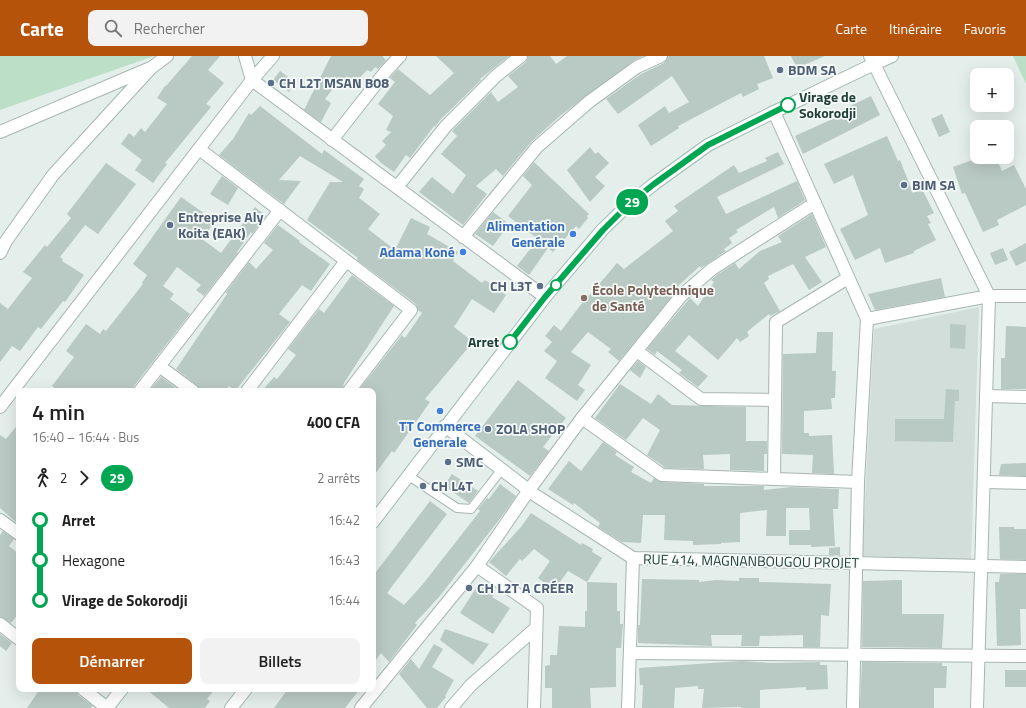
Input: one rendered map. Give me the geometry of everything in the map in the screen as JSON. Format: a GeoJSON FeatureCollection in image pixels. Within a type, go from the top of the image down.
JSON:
{"type":"FeatureCollection","features":[{"type":"Feature","properties":{"kind":"street"},"geometry":{"type":"LineString","coordinates":[[0,253],[6,241],[53,175],[151,68],[167,56]]}},
{"type":"Feature","properties":{"kind":"street"},"geometry":{"type":"LineString","coordinates":[[245,56],[252,80],[545,297]]}},
{"type":"Feature","properties":{"kind":"street"},"geometry":{"type":"LineString","coordinates":[[0,407],[252,80],[273,56]]}},
{"type":"Feature","properties":{"kind":"street"},"geometry":{"type":"LineString","coordinates":[[332,140],[386,71],[400,56]]}},
{"type":"Feature","properties":{"kind":"street"},"geometry":{"type":"LineString","coordinates":[[397,187],[446,126],[496,76],[521,56]]}},
{"type":"Feature","properties":{"kind":"street"},"geometry":{"type":"LineString","coordinates":[[463,237],[537,147],[590,101],[637,67],[661,56]]}},
{"type":"Feature","properties":{"kind":"street"},"geometry":{"type":"LineString","coordinates":[[376,518],[545,297],[603,230],[635,199],[708,145],[872,60],[892,56]]}},
{"type":"Feature","properties":{"kind":"street"},"geometry":{"type":"LineString","coordinates":[[872,60],[989,296],[977,708]]}},
{"type":"Feature","properties":{"kind":"street"},"geometry":{"type":"LineString","coordinates":[[0,132],[151,68]]}},
{"type":"Feature","properties":{"kind":"street"},"geometry":{"type":"LineString","coordinates":[[774,112],[867,319],[858,482],[853,708]]}},
{"type":"Feature","properties":{"kind":"street"},"geometry":{"type":"LineString","coordinates":[[199,149],[411,310],[351,388]]}},
{"type":"Feature","properties":{"kind":"street"},"geometry":{"type":"LineString","coordinates":[[376,690],[477,566],[529,490],[582,418],[681,296],[712,269],[815,203]]}},
{"type":"Feature","properties":{"kind":"street"},"geometry":{"type":"LineString","coordinates":[[142,388],[280,210]]}},
{"type":"Feature","properties":{"kind":"street"},"geometry":{"type":"LineString","coordinates":[[249,388],[346,261]]}},
{"type":"Feature","properties":{"kind":"street"},"geometry":{"type":"LineString","coordinates":[[774,479],[776,322],[848,278]]}},
{"type":"Feature","properties":{"kind":"street"},"geometry":{"type":"LineString","coordinates":[[867,319],[989,296],[1026,296]]}},
{"type":"Feature","properties":{"kind":"street"},"geometry":{"type":"LineString","coordinates":[[637,351],[701,399],[774,400]]}},
{"type":"Feature","properties":{"kind":"street"},"geometry":{"type":"LineString","coordinates":[[159,366],[189,388]]}},
{"type":"Feature","properties":{"kind":"street"},"geometry":{"type":"LineString","coordinates":[[986,396],[1026,397]]}},
{"type":"Feature","properties":{"kind":"street"},"geometry":{"type":"LineString","coordinates":[[582,418],[662,475],[858,482]]}},
{"type":"Feature","properties":{"kind":"street","name":"RUE 414, MAGNANBOUGOU PROJET"},"geometry":{"type":"LineString","coordinates":[[445,426],[529,490],[633,558],[1026,567]]}},
{"type":"Feature","properties":{"kind":"street"},"geometry":{"type":"LineString","coordinates":[[984,482],[1026,483]]}},
{"type":"Feature","properties":{"kind":"street"},"geometry":{"type":"LineString","coordinates":[[0,520],[16,532]]}},
{"type":"Feature","properties":{"kind":"street"},"geometry":{"type":"LineString","coordinates":[[628,708],[633,558]]}},
{"type":"Feature","properties":{"kind":"street"},"geometry":{"type":"LineString","coordinates":[[477,566],[536,608],[534,708]]}},
{"type":"Feature","properties":{"kind":"street"},"geometry":{"type":"LineString","coordinates":[[0,624],[16,637]]}},
{"type":"Feature","properties":{"kind":"street"},"geometry":{"type":"LineString","coordinates":[[451,708],[471,685],[536,628]]}},
{"type":"Feature","properties":{"kind":"street"},"geometry":{"type":"LineString","coordinates":[[630,653],[1026,656]]}},
{"type":"Feature","properties":{"kind":"street"},"geometry":{"type":"LineString","coordinates":[[87,692],[107,708],[120,692]]}},
{"type":"Feature","properties":{"kind":"street"},"geometry":{"type":"LineString","coordinates":[[231,708],[244,692]]}},
{"type":"Feature","properties":{"kind":"street"},"geometry":{"type":"LineString","coordinates":[[361,708],[374,692]]}},
{"type":"Feature","properties":{"kind":"lane"},"geometry":{"type":"LineString","coordinates":[[409,476],[457,508],[471,509],[502,469]]}},
{"type":"Feature","properties":{"kind":"shaded area"},"geometry":{"type":"Polygon","coordinates":[[[979,307],[971,561],[862,556],[874,329],[979,307]]]}},
{"type":"Feature","properties":{"kind":"green space"},"geometry":{"type":"Polygon","coordinates":[[[0,56],[154,56],[0,110],[0,56]]]}},
{"type":"Feature","properties":{"kind":"green space"},"geometry":{"type":"Polygon","coordinates":[[[1013,56],[1026,56],[1026,84],[1013,56]]]}},
{"type":"Feature","properties":{"kind":"building"},"geometry":{"type":"Polygon","coordinates":[[[192,56],[220,56],[208,70],[224,83],[206,104],[211,107],[165,163],[167,164],[153,183],[135,170],[142,160],[121,144],[129,133],[134,137],[141,128],[145,132],[167,104],[157,98],[165,86],[192,56]]]}},
{"type":"Feature","properties":{"kind":"building"},"geometry":{"type":"Polygon","coordinates":[[[331,56],[383,56],[386,60],[378,69],[375,67],[371,72],[367,70],[351,87],[341,78],[325,99],[331,103],[321,122],[304,110],[331,56]]]}},
{"type":"Feature","properties":{"kind":"building"},"geometry":{"type":"Polygon","coordinates":[[[436,56],[509,56],[480,79],[481,80],[440,120],[435,127],[434,126],[410,158],[406,155],[394,172],[381,163],[375,156],[386,145],[382,141],[391,132],[386,130],[393,116],[378,104],[395,82],[390,78],[398,69],[430,95],[454,73],[436,56]]]}},
{"type":"Feature","properties":{"kind":"building"},"geometry":{"type":"Polygon","coordinates":[[[528,56],[550,56],[556,64],[567,56],[643,56],[633,61],[561,115],[531,142],[503,176],[496,169],[476,186],[487,194],[463,225],[419,192],[432,177],[453,194],[466,175],[441,154],[457,136],[452,131],[491,92],[498,102],[518,87],[508,76],[526,62],[528,56]]]}},
{"type":"Feature","properties":{"kind":"building"},"geometry":{"type":"Polygon","coordinates":[[[668,56],[764,56],[773,78],[757,84],[759,89],[743,97],[741,93],[678,126],[679,128],[651,146],[638,125],[665,106],[669,113],[689,102],[672,76],[618,114],[606,99],[641,74],[664,63],[668,56]]]}},
{"type":"Feature","properties":{"kind":"building"},"geometry":{"type":"Polygon","coordinates":[[[791,56],[825,56],[797,68],[791,56]]]}},
{"type":"Feature","properties":{"kind":"building"},"geometry":{"type":"Polygon","coordinates":[[[280,71],[296,83],[289,92],[273,80],[280,71]]]}},
{"type":"Feature","properties":{"kind":"building"},"geometry":{"type":"Polygon","coordinates":[[[871,96],[880,115],[803,154],[795,136],[839,116],[838,112],[871,96]]]}},
{"type":"Feature","properties":{"kind":"building"},"geometry":{"type":"Polygon","coordinates":[[[260,106],[322,154],[324,150],[364,179],[359,186],[364,189],[359,198],[380,214],[368,229],[395,250],[411,218],[430,227],[427,234],[458,252],[453,261],[482,283],[485,280],[506,295],[494,313],[472,299],[454,327],[473,342],[425,399],[430,402],[394,453],[392,451],[376,473],[376,388],[360,388],[402,335],[405,338],[422,313],[418,310],[416,304],[307,220],[330,182],[343,182],[300,156],[279,180],[301,181],[284,204],[219,155],[233,139],[249,113],[251,115],[260,106]]]}},
{"type":"Feature","properties":{"kind":"building"},"geometry":{"type":"Polygon","coordinates":[[[942,114],[950,132],[939,137],[931,119],[942,114]]]}},
{"type":"Feature","properties":{"kind":"building"},"geometry":{"type":"Polygon","coordinates":[[[887,136],[898,161],[900,160],[913,193],[922,189],[934,213],[927,216],[931,223],[928,224],[936,240],[914,251],[914,253],[885,263],[880,248],[855,260],[840,229],[868,215],[853,175],[834,184],[824,164],[887,136]]]}},
{"type":"Feature","properties":{"kind":"building"},"geometry":{"type":"Polygon","coordinates":[[[590,147],[595,154],[598,152],[609,163],[595,177],[605,186],[590,202],[567,170],[590,147]]]}},
{"type":"Feature","properties":{"kind":"building"},"geometry":{"type":"Polygon","coordinates":[[[778,152],[784,164],[717,197],[726,214],[797,181],[805,200],[778,218],[774,207],[736,230],[738,232],[729,238],[732,243],[724,249],[726,251],[701,268],[700,266],[678,286],[680,287],[619,361],[608,352],[611,349],[588,332],[571,352],[591,365],[578,385],[585,390],[577,401],[545,378],[557,361],[544,351],[552,342],[545,336],[554,325],[561,331],[588,295],[589,296],[617,263],[624,269],[673,231],[665,221],[678,211],[674,206],[734,165],[739,173],[767,161],[765,158],[778,152]]]}},
{"type":"Feature","properties":{"kind":"building"},"geometry":{"type":"Polygon","coordinates":[[[970,161],[970,164],[999,164],[1002,171],[1014,165],[1026,189],[1026,205],[997,220],[999,225],[983,232],[965,193],[962,194],[953,167],[970,161]]]}},
{"type":"Feature","properties":{"kind":"building"},"geometry":{"type":"Polygon","coordinates":[[[534,162],[589,214],[587,216],[588,218],[579,229],[576,226],[553,252],[548,248],[529,275],[517,266],[538,239],[508,216],[532,185],[523,176],[534,162]]]}},
{"type":"Feature","properties":{"kind":"building"},"geometry":{"type":"Polygon","coordinates":[[[106,163],[136,184],[98,234],[85,225],[60,257],[63,259],[62,261],[84,275],[65,302],[63,301],[41,329],[38,327],[20,351],[12,346],[0,362],[0,303],[8,309],[32,278],[23,272],[45,245],[47,247],[71,218],[67,214],[106,163]]]}},
{"type":"Feature","properties":{"kind":"building"},"geometry":{"type":"Polygon","coordinates":[[[222,176],[238,188],[228,205],[210,194],[222,176]]]}},
{"type":"Feature","properties":{"kind":"building"},"geometry":{"type":"Polygon","coordinates":[[[181,197],[215,221],[202,239],[221,253],[255,207],[266,216],[252,234],[251,232],[237,252],[238,253],[204,296],[196,290],[201,285],[177,267],[163,286],[174,294],[170,299],[190,314],[134,388],[55,388],[52,386],[74,357],[66,351],[86,324],[100,334],[103,329],[106,331],[143,284],[142,283],[147,275],[133,264],[181,197]]]}},
{"type":"Feature","properties":{"kind":"building"},"geometry":{"type":"Polygon","coordinates":[[[493,212],[509,224],[493,246],[475,234],[493,212]]]}},
{"type":"Feature","properties":{"kind":"building"},"geometry":{"type":"Polygon","coordinates":[[[812,214],[826,247],[805,257],[822,282],[809,290],[793,264],[768,276],[769,279],[764,283],[780,311],[770,316],[769,314],[747,332],[749,336],[740,342],[737,338],[718,360],[689,335],[675,351],[708,376],[698,387],[679,373],[682,370],[657,351],[655,355],[647,349],[690,298],[698,306],[714,282],[711,280],[717,275],[735,263],[739,269],[760,251],[782,242],[778,236],[812,214]]]}},
{"type":"Feature","properties":{"kind":"building"},"geometry":{"type":"Polygon","coordinates":[[[278,225],[330,264],[311,291],[302,285],[279,314],[290,322],[237,388],[231,388],[229,386],[227,388],[198,388],[197,385],[176,369],[227,294],[226,292],[249,262],[256,269],[273,250],[264,243],[278,225]]]}},
{"type":"Feature","properties":{"kind":"building"},"geometry":{"type":"Polygon","coordinates":[[[1026,243],[1026,261],[1016,266],[1009,252],[1026,243]]]}},
{"type":"Feature","properties":{"kind":"building"},"geometry":{"type":"Polygon","coordinates":[[[1003,248],[1008,260],[995,265],[990,253],[1003,248]]]}},
{"type":"Feature","properties":{"kind":"building"},"geometry":{"type":"Polygon","coordinates":[[[352,275],[394,306],[344,383],[343,388],[265,388],[274,377],[277,379],[296,355],[288,349],[319,309],[324,313],[352,275]]]}},
{"type":"Feature","properties":{"kind":"building"},"geometry":{"type":"Polygon","coordinates":[[[941,278],[945,297],[875,310],[868,294],[941,278]]]}},
{"type":"Feature","properties":{"kind":"building"},"geometry":{"type":"Polygon","coordinates":[[[950,324],[966,325],[965,349],[950,348],[950,324]]]}},
{"type":"Feature","properties":{"kind":"building"},"geometry":{"type":"Polygon","coordinates":[[[1006,326],[1026,327],[1026,389],[1001,389],[1001,358],[1005,358],[1006,326]]]}},
{"type":"Feature","properties":{"kind":"building"},"geometry":{"type":"Polygon","coordinates":[[[817,332],[833,332],[832,371],[836,371],[835,398],[831,398],[832,409],[804,411],[804,433],[809,433],[809,436],[832,435],[834,474],[812,473],[813,455],[782,454],[783,354],[816,353],[817,332]]]}},
{"type":"Feature","properties":{"kind":"building"},"geometry":{"type":"Polygon","coordinates":[[[638,361],[646,367],[640,378],[630,370],[638,361]]]}},
{"type":"Feature","properties":{"kind":"building"},"geometry":{"type":"Polygon","coordinates":[[[161,377],[176,388],[152,388],[161,377]]]}},
{"type":"Feature","properties":{"kind":"building"},"geometry":{"type":"Polygon","coordinates":[[[518,380],[566,418],[543,447],[549,451],[530,476],[475,436],[518,380]]]}},
{"type":"Feature","properties":{"kind":"building"},"geometry":{"type":"Polygon","coordinates":[[[620,384],[651,404],[658,394],[672,405],[746,407],[746,441],[767,441],[767,454],[764,454],[764,471],[730,470],[730,454],[703,455],[704,469],[665,468],[647,455],[660,430],[643,418],[626,440],[595,418],[620,384]]]}},
{"type":"Feature","properties":{"kind":"building"},"geometry":{"type":"Polygon","coordinates":[[[946,389],[959,390],[959,401],[955,401],[953,442],[895,441],[895,419],[944,419],[946,389]]]}},
{"type":"Feature","properties":{"kind":"building"},"geometry":{"type":"Polygon","coordinates":[[[16,427],[16,522],[0,508],[0,435],[6,439],[16,427]]]}},
{"type":"Feature","properties":{"kind":"building"},"geometry":{"type":"Polygon","coordinates":[[[603,442],[617,452],[615,455],[634,467],[631,472],[651,483],[654,478],[662,482],[704,484],[704,486],[764,486],[764,490],[791,487],[839,489],[838,509],[833,509],[835,546],[811,547],[811,545],[789,545],[789,530],[810,530],[809,508],[786,508],[786,536],[766,536],[767,510],[740,513],[740,542],[693,545],[693,541],[664,540],[665,515],[643,515],[641,543],[622,542],[598,527],[600,523],[574,503],[573,505],[548,489],[569,461],[581,471],[603,442]]]}},
{"type":"Feature","properties":{"kind":"building"},"geometry":{"type":"Polygon","coordinates":[[[1026,463],[1026,476],[999,475],[1001,464],[1026,463]]]}},
{"type":"Feature","properties":{"kind":"building"},"geometry":{"type":"Polygon","coordinates":[[[452,474],[478,491],[469,503],[444,486],[452,474]]]}},
{"type":"Feature","properties":{"kind":"building"},"geometry":{"type":"Polygon","coordinates":[[[500,484],[516,496],[439,597],[415,623],[417,625],[389,662],[381,653],[376,660],[376,572],[430,501],[447,514],[387,593],[404,605],[423,584],[480,511],[478,509],[487,498],[489,499],[500,484]]]}},
{"type":"Feature","properties":{"kind":"building"},"geometry":{"type":"Polygon","coordinates":[[[531,513],[581,545],[582,543],[593,549],[592,552],[602,558],[587,582],[568,571],[554,590],[538,578],[550,561],[534,549],[522,561],[520,559],[506,576],[489,562],[521,527],[531,513]]]}},
{"type":"Feature","properties":{"kind":"building"},"geometry":{"type":"Polygon","coordinates":[[[999,527],[1026,529],[1026,560],[1000,559],[999,527]]]}},
{"type":"Feature","properties":{"kind":"building"},"geometry":{"type":"Polygon","coordinates":[[[3,531],[14,539],[9,546],[16,552],[16,617],[11,623],[0,617],[0,535],[3,531]]]}},
{"type":"Feature","properties":{"kind":"building"},"geometry":{"type":"Polygon","coordinates":[[[840,547],[840,555],[829,555],[829,548],[840,547]]]}},
{"type":"Feature","properties":{"kind":"building"},"geometry":{"type":"Polygon","coordinates":[[[1000,574],[1026,574],[1026,609],[1020,609],[1021,645],[997,646],[995,582],[999,582],[1000,574]]]}},
{"type":"Feature","properties":{"kind":"building"},"geometry":{"type":"Polygon","coordinates":[[[739,578],[759,578],[759,582],[831,584],[829,616],[821,615],[820,647],[803,647],[803,635],[760,636],[759,646],[741,646],[742,635],[711,635],[712,646],[638,643],[642,579],[699,580],[699,582],[716,580],[739,581],[739,578]]]}},
{"type":"Feature","properties":{"kind":"building"},"geometry":{"type":"Polygon","coordinates":[[[902,580],[902,614],[944,614],[942,648],[862,647],[863,581],[902,580]]]}},
{"type":"Feature","properties":{"kind":"building"},"geometry":{"type":"Polygon","coordinates":[[[587,582],[617,583],[617,611],[620,611],[620,624],[623,624],[621,648],[616,648],[616,687],[590,688],[591,708],[552,708],[552,688],[545,688],[545,666],[550,665],[550,655],[557,655],[559,626],[585,627],[585,611],[587,611],[587,582]]]}},
{"type":"Feature","properties":{"kind":"building"},"geometry":{"type":"Polygon","coordinates":[[[478,585],[494,595],[492,597],[510,608],[493,634],[460,613],[478,585]]]}},
{"type":"Feature","properties":{"kind":"building"},"geometry":{"type":"Polygon","coordinates":[[[445,629],[489,644],[473,665],[440,640],[445,629]]]}},
{"type":"Feature","properties":{"kind":"building"},"geometry":{"type":"Polygon","coordinates":[[[0,634],[12,643],[6,651],[0,646],[0,634]]]}},
{"type":"Feature","properties":{"kind":"building"},"geometry":{"type":"Polygon","coordinates":[[[434,644],[443,649],[432,667],[454,680],[445,696],[446,697],[437,708],[427,708],[399,674],[411,659],[419,669],[434,644]]]}},
{"type":"Feature","properties":{"kind":"building"},"geometry":{"type":"Polygon","coordinates":[[[741,661],[770,663],[820,662],[820,665],[827,665],[828,689],[806,690],[806,687],[760,690],[760,708],[702,708],[704,689],[698,689],[698,686],[675,688],[674,708],[642,708],[643,685],[640,685],[639,668],[741,661]]]}},
{"type":"Feature","properties":{"kind":"building"},"geometry":{"type":"Polygon","coordinates":[[[862,662],[942,663],[942,666],[947,666],[946,688],[934,688],[934,708],[860,708],[862,662]]]}},
{"type":"Feature","properties":{"kind":"building"},"geometry":{"type":"Polygon","coordinates":[[[1005,670],[1026,670],[1026,687],[1005,687],[1005,670]]]}},
{"type":"Feature","properties":{"kind":"building"},"geometry":{"type":"Polygon","coordinates":[[[38,692],[77,692],[78,695],[93,706],[91,708],[27,708],[38,692]]]}},
{"type":"Feature","properties":{"kind":"building"},"geometry":{"type":"Polygon","coordinates":[[[150,692],[213,692],[207,699],[210,701],[205,708],[169,708],[150,692]]]}},
{"type":"Feature","properties":{"kind":"building"},"geometry":{"type":"Polygon","coordinates":[[[286,692],[358,692],[345,708],[274,708],[286,692]]]}},
{"type":"Feature","properties":{"kind":"bus line","name":"29"},"geometry":{"type":"LineString","coordinates":[[510,342],[545,297],[603,230],[629,204],[708,145],[788,105]]}},
{"type":"Feature","properties":{"kind":"place","name":"BDM SA"},"geometry":{"type":"Point","coordinates":[780,70]}},
{"type":"Feature","properties":{"kind":"place","name":"CH L2T MSAN B08"},"geometry":{"type":"Point","coordinates":[271,83]}},
{"type":"Feature","properties":{"kind":"place","name":"Virage de Sokorodji"},"geometry":{"type":"Point","coordinates":[788,105]}},
{"type":"Feature","properties":{"kind":"place","name":"BIM SA"},"geometry":{"type":"Point","coordinates":[904,185]}},
{"type":"Feature","properties":{"kind":"place","name":"Entreprise Aly Koita (EAK)"},"geometry":{"type":"Point","coordinates":[170,225]}},
{"type":"Feature","properties":{"kind":"place","name":"Alimentation Genérale"},"geometry":{"type":"Point","coordinates":[573,234]}},
{"type":"Feature","properties":{"kind":"place","name":"Adama Koné"},"geometry":{"type":"Point","coordinates":[463,252]}},
{"type":"Feature","properties":{"kind":"place","name":"CH L3T"},"geometry":{"type":"Point","coordinates":[540,286]}},
{"type":"Feature","properties":{"kind":"place","name":"École Polytechnique de Santé"},"geometry":{"type":"Point","coordinates":[584,298]}},
{"type":"Feature","properties":{"kind":"place","name":"Arret"},"geometry":{"type":"Point","coordinates":[510,342]}},
{"type":"Feature","properties":{"kind":"place","name":"TT Commerce Generale"},"geometry":{"type":"Point","coordinates":[440,411]}},
{"type":"Feature","properties":{"kind":"place","name":"ZOLA SHOP"},"geometry":{"type":"Point","coordinates":[488,429]}},
{"type":"Feature","properties":{"kind":"place","name":"SMC"},"geometry":{"type":"Point","coordinates":[448,462]}},
{"type":"Feature","properties":{"kind":"place","name":"CH L4T"},"geometry":{"type":"Point","coordinates":[423,486]}},
{"type":"Feature","properties":{"kind":"place","name":"CH L2T A CRÉER"},"geometry":{"type":"Point","coordinates":[469,588]}}]}
